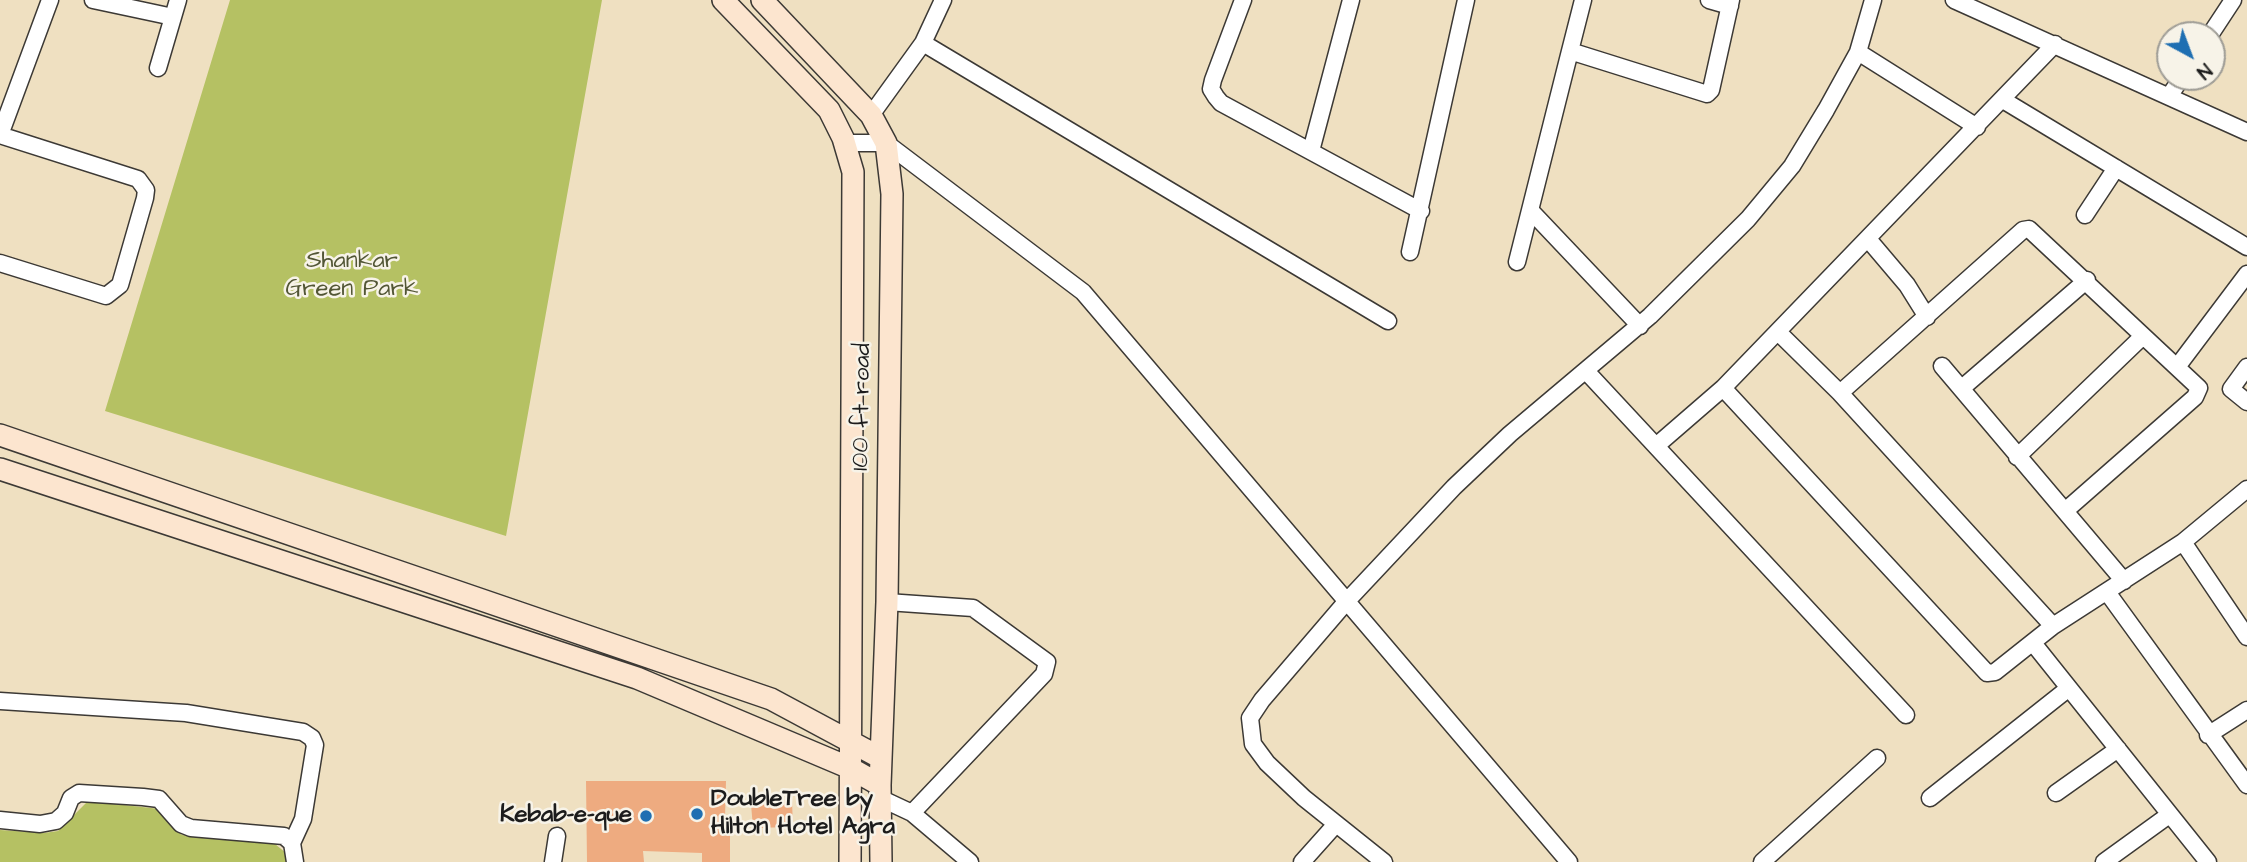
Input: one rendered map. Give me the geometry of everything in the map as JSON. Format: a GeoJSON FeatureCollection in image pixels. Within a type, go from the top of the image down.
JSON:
{"type":"FeatureCollection","features":[{"type":"Feature","properties":{"kind":"street"},"geometry":{"type":"LineString","coordinates":[[0,263],[106,296],[120,285],[145,198],[146,190],[138,180],[0,135],[50,0]]}},
{"type":"Feature","properties":{"kind":"street"},"geometry":{"type":"LineString","coordinates":[[93,0],[173,17]]}},
{"type":"Feature","properties":{"kind":"street"},"geometry":{"type":"LineString","coordinates":[[158,68],[178,0]]}},
{"type":"Feature","properties":{"kind":"street","name":"100 ft road"},"geometry":{"type":"LineString","coordinates":[[723,0],[829,110],[853,172],[850,862]]}},
{"type":"Feature","properties":{"kind":"street","name":"100 ft road"},"geometry":{"type":"LineString","coordinates":[[762,0],[871,115],[886,144],[892,194],[887,602],[880,791],[881,862]]}},
{"type":"Feature","properties":{"kind":"street"},"geometry":{"type":"LineString","coordinates":[[871,115],[923,43],[943,0]]}},
{"type":"Feature","properties":{"kind":"street"},"geometry":{"type":"LineString","coordinates":[[1243,0],[1212,89],[1221,103],[1421,211]]}},
{"type":"Feature","properties":{"kind":"street"},"geometry":{"type":"LineString","coordinates":[[1311,151],[1351,0]]}},
{"type":"Feature","properties":{"kind":"street"},"geometry":{"type":"LineString","coordinates":[[1410,252],[1466,0]]}},
{"type":"Feature","properties":{"kind":"street"},"geometry":{"type":"LineString","coordinates":[[1517,262],[1583,0]]}},
{"type":"Feature","properties":{"kind":"street"},"geometry":{"type":"LineString","coordinates":[[1570,51],[1707,94],[1711,90],[1730,3],[1709,0]]}},
{"type":"Feature","properties":{"kind":"street"},"geometry":{"type":"LineString","coordinates":[[1384,862],[1267,763],[1253,744],[1250,718],[1262,699],[1346,601],[1454,487],[1510,434],[1640,326],[1748,219],[1792,166],[1858,52],[1873,0]]}},
{"type":"Feature","properties":{"kind":"street"},"geometry":{"type":"LineString","coordinates":[[1954,0],[2170,95],[2247,132]]}},
{"type":"Feature","properties":{"kind":"street"},"geometry":{"type":"LineString","coordinates":[[2220,21],[2234,0]]}},
{"type":"Feature","properties":{"kind":"street"},"geometry":{"type":"LineString","coordinates":[[923,43],[1388,321]]}},
{"type":"Feature","properties":{"kind":"street"},"geometry":{"type":"LineString","coordinates":[[1656,446],[1723,388],[2054,44]]}},
{"type":"Feature","properties":{"kind":"street"},"geometry":{"type":"LineString","coordinates":[[1858,52],[1977,127]]}},
{"type":"Feature","properties":{"kind":"street"},"geometry":{"type":"LineString","coordinates":[[2170,95],[2173,91]]}},
{"type":"Feature","properties":{"kind":"street"},"geometry":{"type":"LineString","coordinates":[[2003,100],[2247,247]]}},
{"type":"Feature","properties":{"kind":"street"},"geometry":{"type":"LineString","coordinates":[[844,143],[886,144],[1083,292],[1569,862]]}},
{"type":"Feature","properties":{"kind":"street"},"geometry":{"type":"LineString","coordinates":[[2085,215],[2116,169]]}},
{"type":"Feature","properties":{"kind":"street"},"geometry":{"type":"LineString","coordinates":[[1530,210],[1640,326]]}},
{"type":"Feature","properties":{"kind":"street"},"geometry":{"type":"LineString","coordinates":[[1840,393],[2026,229],[2032,230],[2197,385],[2199,392],[2065,511]]}},
{"type":"Feature","properties":{"kind":"street"},"geometry":{"type":"LineString","coordinates":[[1868,239],[1907,285],[1927,317]]}},
{"type":"Feature","properties":{"kind":"street"},"geometry":{"type":"LineString","coordinates":[[2177,367],[2247,274]]}},
{"type":"Feature","properties":{"kind":"street"},"geometry":{"type":"LineString","coordinates":[[1962,388],[2087,280]]}},
{"type":"Feature","properties":{"kind":"street"},"geometry":{"type":"LineString","coordinates":[[1778,332],[1840,393],[2053,626]]}},
{"type":"Feature","properties":{"kind":"street"},"geometry":{"type":"LineString","coordinates":[[2017,457],[2143,337]]}},
{"type":"Feature","properties":{"kind":"street"},"geometry":{"type":"LineString","coordinates":[[1942,366],[2124,580]]}},
{"type":"Feature","properties":{"kind":"street"},"geometry":{"type":"LineString","coordinates":[[2247,367],[2231,389],[2247,402]]}},
{"type":"Feature","properties":{"kind":"street"},"geometry":{"type":"LineString","coordinates":[[1586,371],[1906,715]]}},
{"type":"Feature","properties":{"kind":"street"},"geometry":{"type":"LineString","coordinates":[[1723,388],[1983,671],[1995,672],[2053,626],[2183,542],[2247,489]]}},
{"type":"Feature","properties":{"kind":"street"},"geometry":{"type":"LineString","coordinates":[[0,435],[645,653],[771,699],[881,758]]}},
{"type":"Feature","properties":{"kind":"street"},"geometry":{"type":"LineString","coordinates":[[0,469],[625,673],[850,768],[912,813],[970,862]]}},
{"type":"Feature","properties":{"kind":"street"},"geometry":{"type":"LineString","coordinates":[[2183,542],[2242,616],[2247,637]]}},
{"type":"Feature","properties":{"kind":"street"},"geometry":{"type":"LineString","coordinates":[[2107,592],[2208,735],[2247,785]]}},
{"type":"Feature","properties":{"kind":"street"},"geometry":{"type":"LineString","coordinates":[[887,602],[973,608],[1047,662],[1044,674],[912,813]]}},
{"type":"Feature","properties":{"kind":"street"},"geometry":{"type":"LineString","coordinates":[[2033,642],[2208,862]]}},
{"type":"Feature","properties":{"kind":"street"},"geometry":{"type":"LineString","coordinates":[[1930,798],[2069,688]]}},
{"type":"Feature","properties":{"kind":"street"},"geometry":{"type":"LineString","coordinates":[[0,701],[186,713],[303,732],[312,738],[315,745],[303,819],[292,843],[295,862]]}},
{"type":"Feature","properties":{"kind":"street"},"geometry":{"type":"LineString","coordinates":[[2208,735],[2247,710]]}},
{"type":"Feature","properties":{"kind":"street"},"geometry":{"type":"LineString","coordinates":[[2056,793],[2118,749]]}},
{"type":"Feature","properties":{"kind":"street"},"geometry":{"type":"LineString","coordinates":[[1762,862],[1877,758]]}},
{"type":"Feature","properties":{"kind":"street"},"geometry":{"type":"LineString","coordinates":[[0,820],[40,824],[56,821],[65,813],[71,798],[79,793],[143,797],[159,799],[181,824],[191,828],[284,836],[292,843]]}},
{"type":"Feature","properties":{"kind":"street"},"geometry":{"type":"LineString","coordinates":[[2104,862],[2169,815]]}},
{"type":"Feature","properties":{"kind":"street"},"geometry":{"type":"LineString","coordinates":[[1302,862],[1336,824]]}},
{"type":"Feature","properties":{"kind":"street"},"geometry":{"type":"LineString","coordinates":[[553,862],[557,836]]}},
{"type":"Feature","properties":{"kind":"green space","name":"Shankar Green Park"},"geometry":{"type":"Polygon","coordinates":[[[230,0],[602,0],[506,536],[105,411],[230,0]]]}},
{"type":"Feature","properties":{"kind":"green space"},"geometry":{"type":"Polygon","coordinates":[[[88,801],[160,809],[169,824],[182,835],[275,844],[286,853],[288,862],[0,862],[0,830],[44,833],[58,831],[88,801]]]}},
{"type":"Feature","properties":{"kind":"building","name":"DoubleTree by Hilton Hotel Agra"},"geometry":{"type":"Polygon","coordinates":[[[586,781],[726,781],[725,818],[730,820],[730,862],[702,862],[702,853],[643,851],[644,862],[587,862],[586,781]]]}},
{"type":"Feature","properties":{"kind":"building"},"geometry":{"type":"Polygon","coordinates":[[[792,801],[793,827],[753,828],[751,804],[792,801]]]}},
{"type":"Feature","properties":{"kind":"place","name":"DoubleTree by Hilton Hotel Agra"},"geometry":{"type":"Point","coordinates":[697,814]}},
{"type":"Feature","properties":{"kind":"place","name":"Kebab-e-que"},"geometry":{"type":"Point","coordinates":[646,816]}}]}
